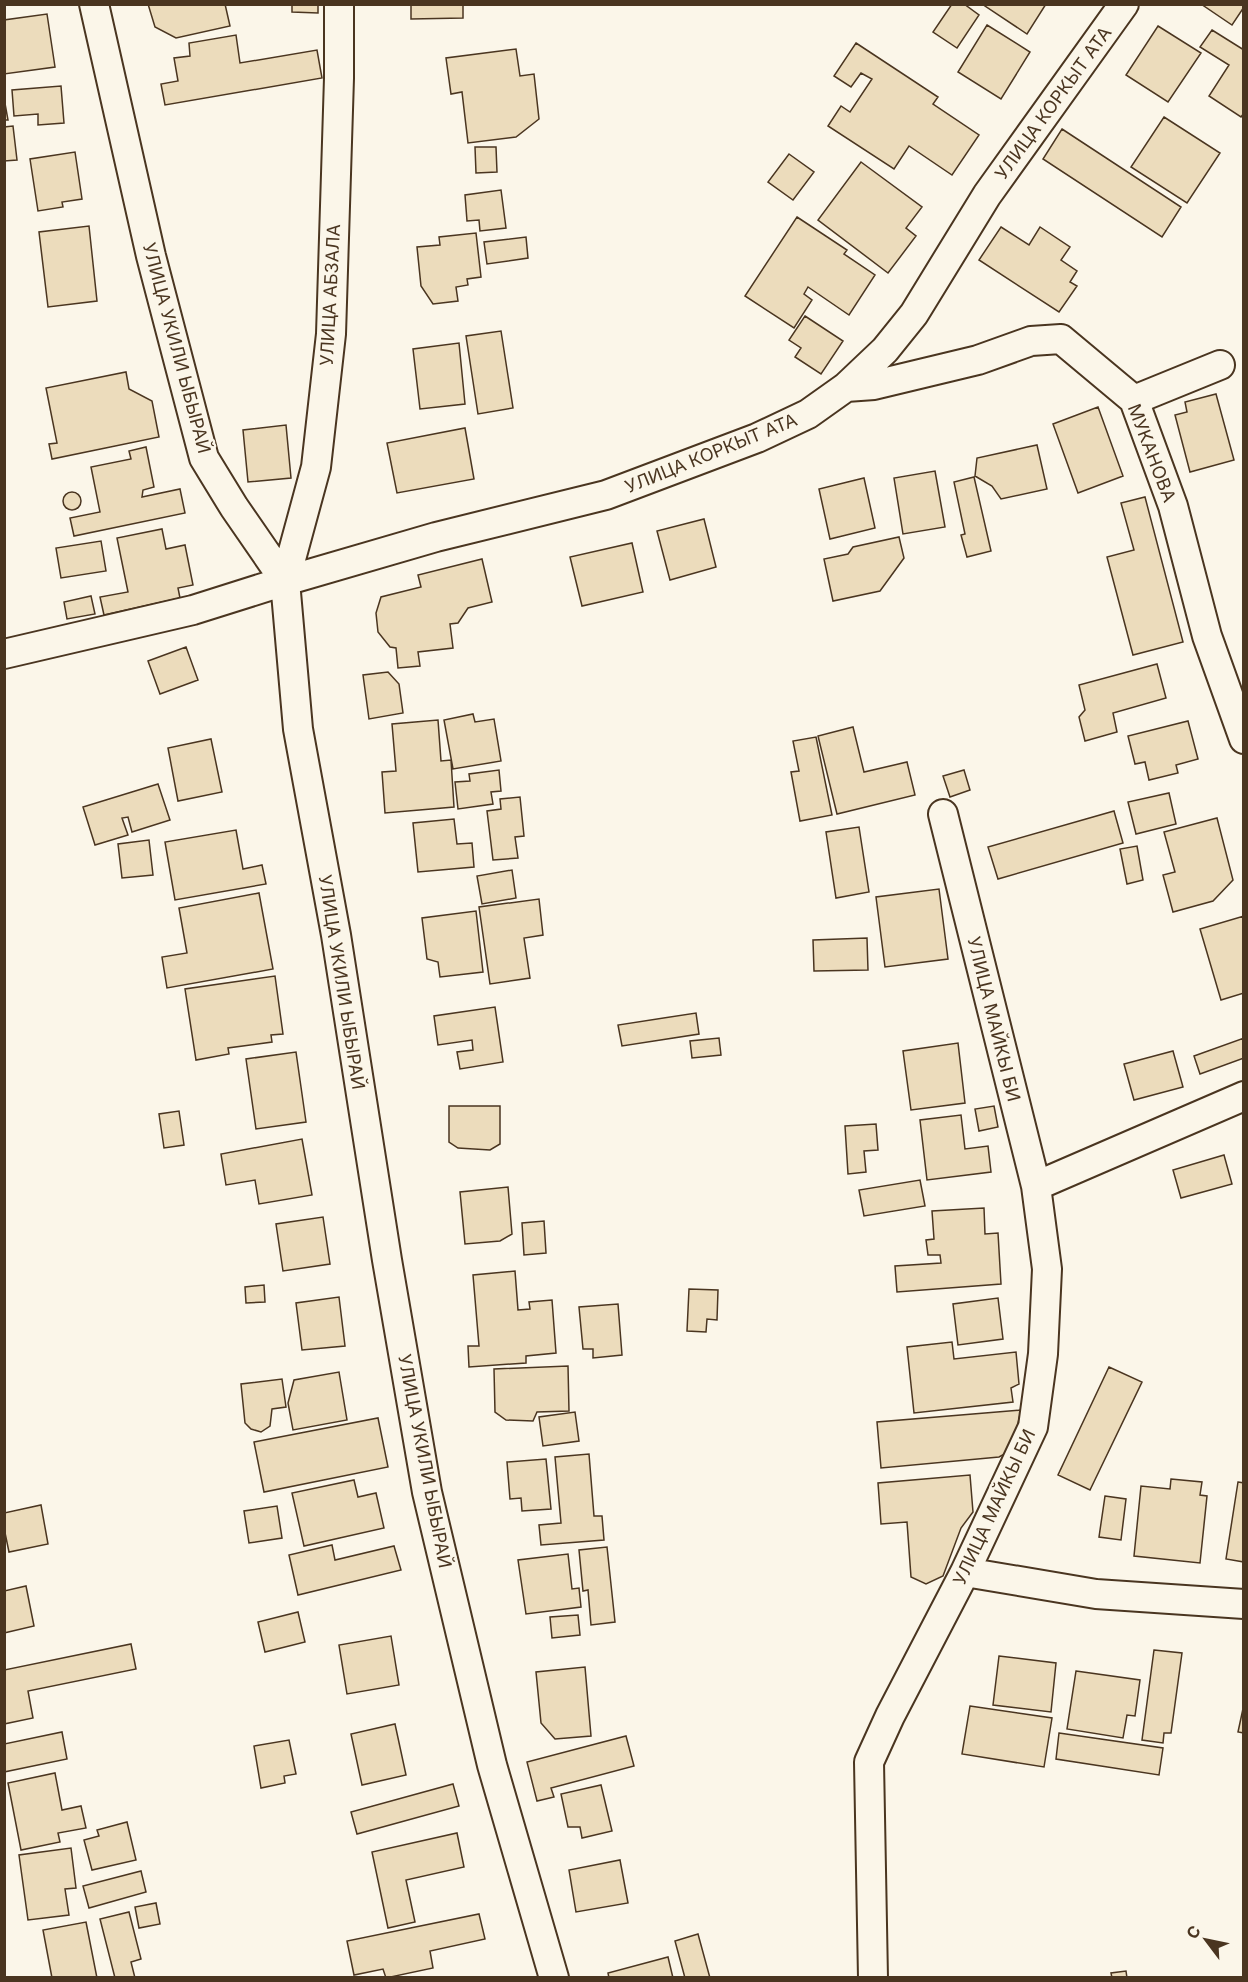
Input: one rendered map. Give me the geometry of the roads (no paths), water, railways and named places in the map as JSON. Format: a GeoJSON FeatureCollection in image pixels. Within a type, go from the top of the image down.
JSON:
{"type":"FeatureCollection","features":[{"type":"Feature","properties":{"kind":"street","name":"УЛИЦА УКИЛИ ЫБЫРАЙ"},"geometry":{"type":"LineString","coordinates":[[94,4],[151,256],[204,458],[234,507],[285,581],[298,729],[336,935],[387,1260],[427,1492],[492,1765],[554,1977]]}},
{"type":"Feature","properties":{"kind":"street","name":"УЛИЦА АБЗАЛА"},"geometry":{"type":"LineString","coordinates":[[285,581],[316,467],[331,334],[339,4]]}},
{"type":"Feature","properties":{"kind":"street","name":"УЛИЦА КОРКЫТ АТА"},"geometry":{"type":"LineString","coordinates":[[4,654],[193,610],[436,537],[606,495],[757,438],[808,414],[846,387],[885,350],[914,314],[987,195],[1124,4]]}},
{"type":"Feature","properties":{"kind":"street","name":"МУКАНОВА"},"geometry":{"type":"LineString","coordinates":[[846,387],[874,385],[978,360],[1031,340],[1061,339],[1134,400],[1173,506],[1206,636],[1244,739]]}},
{"type":"Feature","properties":{"kind":"street"},"geometry":{"type":"LineString","coordinates":[[1134,400],[1220,365]]}},
{"type":"Feature","properties":{"kind":"street","name":"УЛИЦА МАЙКЫ БИ"},"geometry":{"type":"LineString","coordinates":[[873,1977],[869,1762],[890,1716],[965,1572],[1033,1427],[1043,1354],[1047,1269],[1036,1186],[943,814]]}},
{"type":"Feature","properties":{"kind":"street"},"geometry":{"type":"LineString","coordinates":[[1036,1186],[1244,1096]]}},
{"type":"Feature","properties":{"kind":"street"},"geometry":{"type":"LineString","coordinates":[[965,1572],[1096,1593],[1244,1604]]}}]}
